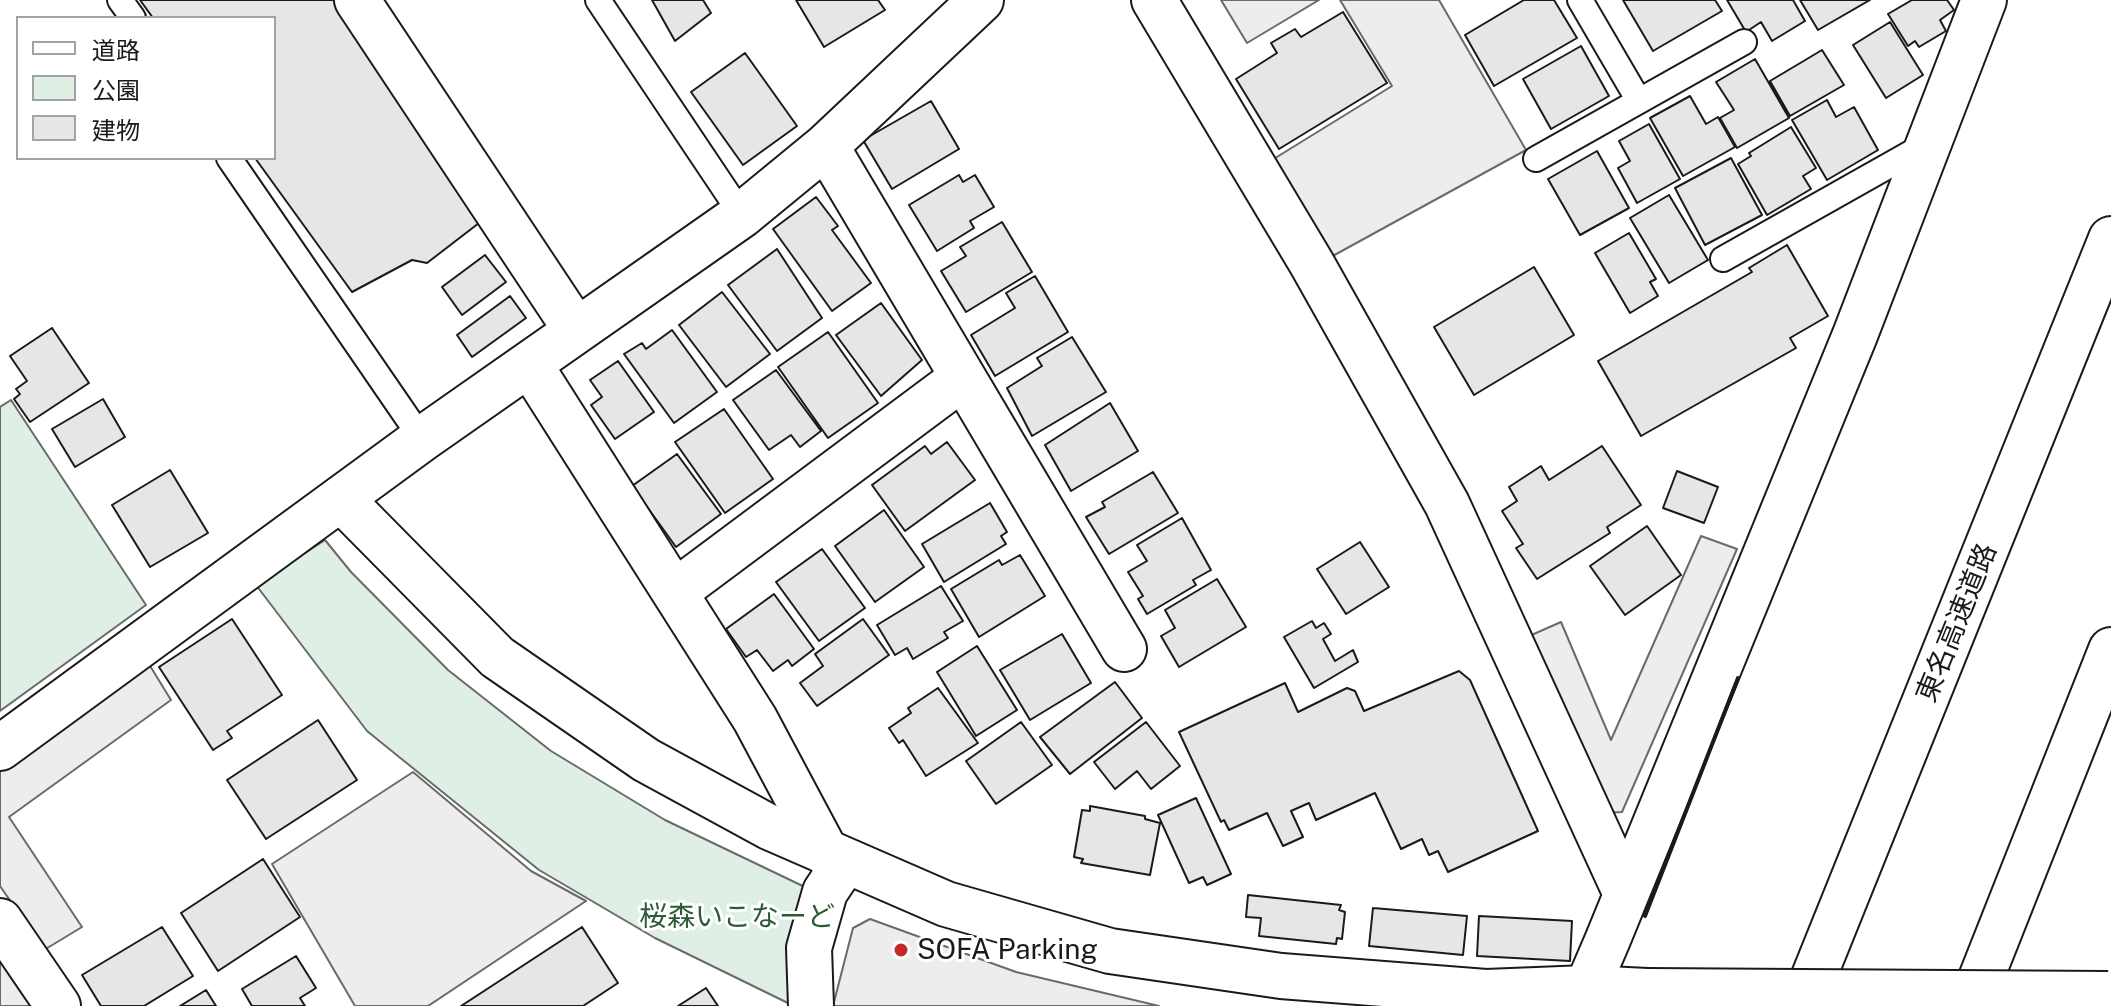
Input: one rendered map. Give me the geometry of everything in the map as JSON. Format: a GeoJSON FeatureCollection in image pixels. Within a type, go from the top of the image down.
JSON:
{"type":"FeatureCollection","features":[{"type":"Feature","properties":{"kind":"main road"},"geometry":{"type":"LineString","coordinates":[[357,0],[576,330]]}},
{"type":"Feature","properties":{"kind":"main road"},"geometry":{"type":"LineString","coordinates":[[0,748],[422,439],[742,215],[826,146],[981,0]]}},
{"type":"Feature","properties":{"kind":"main road"},"geometry":{"type":"LineString","coordinates":[[1154,0],[1312,264],[1447,504],[1626,894]]}},
{"type":"Feature","properties":{"kind":"main road"},"geometry":{"type":"LineString","coordinates":[[1580,997],[1626,894],[1855,335],[1984,0]]}},
{"type":"Feature","properties":{"kind":"main road"},"geometry":{"type":"LineString","coordinates":[[826,146],[1124,649]]}},
{"type":"Feature","properties":{"kind":"main road","name":"東名高速道路"},"geometry":{"type":"LineString","coordinates":[[1802,1006],[2111,239]]}},
{"type":"Feature","properties":{"kind":"main road"},"geometry":{"type":"LineString","coordinates":[[530,365],[755,719],[836,858],[809,948],[811,1006]]}},
{"type":"Feature","properties":{"kind":"main road"},"geometry":{"type":"LineString","coordinates":[[675,592],[962,378]]}},
{"type":"Feature","properties":{"kind":"main road"},"geometry":{"type":"LineString","coordinates":[[341,499],[497,657],[646,760],[769,827],[946,904],[1110,951],[1281,976],[1580,997],[1647,991],[2109,994]]}},
{"type":"Feature","properties":{"kind":"main road"},"geometry":{"type":"LineString","coordinates":[[1970,1006],[2111,650]]}},
{"type":"Feature","properties":{"kind":"main road"},"geometry":{"type":"LineString","coordinates":[[0,921],[58,1006]]}},
{"type":"Feature","properties":{"kind":"lane"},"geometry":{"type":"LineString","coordinates":[[598,0],[742,215]]}},
{"type":"Feature","properties":{"kind":"lane"},"geometry":{"type":"LineString","coordinates":[[1580,0],[1639,101]]}},
{"type":"Feature","properties":{"kind":"lane"},"geometry":{"type":"LineString","coordinates":[[1536,159],[1744,42]]}},
{"type":"Feature","properties":{"kind":"lane"},"geometry":{"type":"LineString","coordinates":[[1723,259],[1929,143]]}},
{"type":"Feature","properties":{"kind":"lane"},"geometry":{"type":"LineString","coordinates":[[230,160],[422,439]]}},
{"type":"Feature","properties":{"kind":"green space"},"geometry":{"type":"Polygon","coordinates":[[[11,400],[146,605],[0,711],[0,407],[11,400]]]}},
{"type":"Feature","properties":{"kind":"green space","name":"桜森いこなーど"},"geometry":{"type":"Polygon","coordinates":[[[325,540],[351,572],[448,670],[551,751],[665,820],[809,889],[792,1005],[655,938],[539,870],[367,731],[256,585],[325,540]]]}},
{"type":"Feature","properties":{"kind":"shaded area"},"geometry":{"type":"Polygon","coordinates":[[[1221,0],[1319,0],[1247,43],[1221,0]]]}},
{"type":"Feature","properties":{"kind":"shaded area"},"geometry":{"type":"Polygon","coordinates":[[[1340,0],[1439,0],[1526,150],[1329,258],[1272,160],[1392,86],[1340,0]]]}},
{"type":"Feature","properties":{"kind":"shaded area"},"geometry":{"type":"Polygon","coordinates":[[[1701,536],[1737,549],[1622,812],[1605,813],[1527,637],[1561,622],[1611,740],[1701,536]]]}},
{"type":"Feature","properties":{"kind":"shaded area"},"geometry":{"type":"Polygon","coordinates":[[[147,661],[171,700],[9,817],[82,927],[44,950],[0,886],[0,771],[147,661]]]}},
{"type":"Feature","properties":{"kind":"shaded area"},"geometry":{"type":"Polygon","coordinates":[[[413,772],[531,871],[586,901],[428,1006],[355,1006],[272,864],[413,772]]]}},
{"type":"Feature","properties":{"kind":"shaded area","name":"SOFA Parking"},"geometry":{"type":"Polygon","coordinates":[[[870,919],[1016,972],[1159,1006],[833,1006],[853,928],[870,919]]]}},
{"type":"Feature","properties":{"kind":"shaded area"},"geometry":{"type":"Polygon","coordinates":[[[0,942],[42,1006],[0,1006],[0,942]]]}},
{"type":"Feature","properties":{"kind":"building"},"geometry":{"type":"Polygon","coordinates":[[[140,0],[338,0],[479,223],[427,263],[412,260],[352,292],[256,160],[276,160],[276,16],[152,16],[140,0]]]}},
{"type":"Feature","properties":{"kind":"building"},"geometry":{"type":"Polygon","coordinates":[[[652,0],[703,0],[711,13],[675,41],[652,0]]]}},
{"type":"Feature","properties":{"kind":"building"},"geometry":{"type":"Polygon","coordinates":[[[796,0],[878,0],[885,10],[824,47],[796,0]]]}},
{"type":"Feature","properties":{"kind":"building"},"geometry":{"type":"Polygon","coordinates":[[[1524,0],[1554,0],[1577,38],[1494,86],[1465,35],[1524,0]]]}},
{"type":"Feature","properties":{"kind":"building"},"geometry":{"type":"Polygon","coordinates":[[[1623,0],[1715,0],[1722,11],[1653,51],[1623,0]]]}},
{"type":"Feature","properties":{"kind":"building"},"geometry":{"type":"Polygon","coordinates":[[[1727,0],[1793,0],[1805,21],[1772,41],[1761,22],[1746,32],[1727,0]]]}},
{"type":"Feature","properties":{"kind":"building"},"geometry":{"type":"Polygon","coordinates":[[[1800,0],[1870,0],[1818,30],[1800,0]]]}},
{"type":"Feature","properties":{"kind":"building"},"geometry":{"type":"Polygon","coordinates":[[[1912,0],[1947,0],[1954,10],[1940,20],[1946,31],[1919,47],[1915,41],[1908,46],[1888,14],[1912,0]]]}},
{"type":"Feature","properties":{"kind":"building"},"geometry":{"type":"Polygon","coordinates":[[[1343,12],[1387,83],[1279,149],[1236,79],[1277,53],[1271,43],[1295,29],[1301,37],[1343,12]]]}},
{"type":"Feature","properties":{"kind":"building"},"geometry":{"type":"Polygon","coordinates":[[[1890,22],[1923,75],[1886,98],[1853,45],[1890,22]]]}},
{"type":"Feature","properties":{"kind":"building"},"geometry":{"type":"Polygon","coordinates":[[[1581,46],[1609,96],[1551,129],[1523,79],[1581,46]]]}},
{"type":"Feature","properties":{"kind":"building"},"geometry":{"type":"Polygon","coordinates":[[[1822,50],[1844,85],[1790,116],[1770,81],[1822,50]]]}},
{"type":"Feature","properties":{"kind":"building"},"geometry":{"type":"Polygon","coordinates":[[[745,53],[797,126],[743,165],[691,92],[745,53]]]}},
{"type":"Feature","properties":{"kind":"building"},"geometry":{"type":"Polygon","coordinates":[[[1755,59],[1789,118],[1737,148],[1720,118],[1734,110],[1716,82],[1755,59]]]}},
{"type":"Feature","properties":{"kind":"building"},"geometry":{"type":"Polygon","coordinates":[[[1690,96],[1706,124],[1718,117],[1735,147],[1683,176],[1650,118],[1690,96]]]}},
{"type":"Feature","properties":{"kind":"building"},"geometry":{"type":"Polygon","coordinates":[[[1827,100],[1836,117],[1854,107],[1878,150],[1827,180],[1792,120],[1827,100]]]}},
{"type":"Feature","properties":{"kind":"building"},"geometry":{"type":"Polygon","coordinates":[[[931,101],[959,149],[892,189],[863,140],[931,101]]]}},
{"type":"Feature","properties":{"kind":"building"},"geometry":{"type":"Polygon","coordinates":[[[1649,124],[1680,179],[1637,203],[1618,168],[1630,161],[1619,141],[1649,124]]]}},
{"type":"Feature","properties":{"kind":"building"},"geometry":{"type":"Polygon","coordinates":[[[1791,127],[1816,168],[1803,176],[1811,189],[1767,215],[1738,164],[1751,156],[1749,153],[1791,127]]]}},
{"type":"Feature","properties":{"kind":"building"},"geometry":{"type":"Polygon","coordinates":[[[1597,151],[1629,208],[1580,235],[1548,179],[1597,151]]]}},
{"type":"Feature","properties":{"kind":"building"},"geometry":{"type":"Polygon","coordinates":[[[1731,158],[1762,215],[1705,245],[1675,188],[1731,158]]]}},
{"type":"Feature","properties":{"kind":"building"},"geometry":{"type":"Polygon","coordinates":[[[959,175],[963,182],[975,175],[994,207],[970,221],[974,228],[937,251],[909,205],[959,175]]]}},
{"type":"Feature","properties":{"kind":"building"},"geometry":{"type":"Polygon","coordinates":[[[1669,195],[1708,260],[1669,283],[1630,218],[1669,195]]]}},
{"type":"Feature","properties":{"kind":"building"},"geometry":{"type":"Polygon","coordinates":[[[816,197],[838,226],[832,230],[871,283],[832,311],[773,229],[816,197]]]}},
{"type":"Feature","properties":{"kind":"building"},"geometry":{"type":"Polygon","coordinates":[[[1002,222],[1032,272],[966,312],[941,271],[966,256],[960,247],[1002,222]]]}},
{"type":"Feature","properties":{"kind":"building"},"geometry":{"type":"Polygon","coordinates":[[[1629,233],[1656,279],[1650,282],[1658,296],[1630,313],[1595,253],[1629,233]]]}},
{"type":"Feature","properties":{"kind":"building"},"geometry":{"type":"Polygon","coordinates":[[[1787,245],[1828,316],[1790,338],[1796,348],[1641,436],[1598,361],[1752,272],[1749,268],[1787,245]]]}},
{"type":"Feature","properties":{"kind":"building"},"geometry":{"type":"Polygon","coordinates":[[[777,249],[822,318],[777,351],[728,285],[777,249]]]}},
{"type":"Feature","properties":{"kind":"building"},"geometry":{"type":"Polygon","coordinates":[[[485,255],[506,282],[462,315],[442,287],[485,255]]]}},
{"type":"Feature","properties":{"kind":"building"},"geometry":{"type":"Polygon","coordinates":[[[1534,267],[1574,335],[1474,395],[1434,327],[1534,267]]]}},
{"type":"Feature","properties":{"kind":"building"},"geometry":{"type":"Polygon","coordinates":[[[1035,276],[1068,332],[995,376],[971,335],[1015,308],[1006,293],[1035,276]]]}},
{"type":"Feature","properties":{"kind":"building"},"geometry":{"type":"Polygon","coordinates":[[[722,292],[770,354],[726,387],[679,325],[722,292]]]}},
{"type":"Feature","properties":{"kind":"building"},"geometry":{"type":"Polygon","coordinates":[[[510,296],[526,318],[472,357],[457,335],[510,296]]]}},
{"type":"Feature","properties":{"kind":"building"},"geometry":{"type":"Polygon","coordinates":[[[881,303],[922,360],[881,396],[836,335],[881,303]]]}},
{"type":"Feature","properties":{"kind":"building"},"geometry":{"type":"Polygon","coordinates":[[[52,328],[89,383],[30,422],[14,399],[20,394],[16,389],[27,381],[10,356],[52,328]]]}},
{"type":"Feature","properties":{"kind":"building"},"geometry":{"type":"Polygon","coordinates":[[[672,330],[717,392],[674,423],[624,354],[642,343],[646,349],[672,330]]]}},
{"type":"Feature","properties":{"kind":"building"},"geometry":{"type":"Polygon","coordinates":[[[828,332],[878,403],[828,438],[778,367],[828,332]]]}},
{"type":"Feature","properties":{"kind":"building"},"geometry":{"type":"Polygon","coordinates":[[[1072,337],[1106,392],[1032,436],[1007,388],[1042,366],[1037,358],[1072,337]]]}},
{"type":"Feature","properties":{"kind":"building"},"geometry":{"type":"Polygon","coordinates":[[[618,361],[654,412],[615,439],[591,405],[602,397],[590,380],[618,361]]]}},
{"type":"Feature","properties":{"kind":"building"},"geometry":{"type":"Polygon","coordinates":[[[776,370],[821,431],[800,447],[791,435],[769,450],[733,400],[776,370]]]}},
{"type":"Feature","properties":{"kind":"building"},"geometry":{"type":"Polygon","coordinates":[[[103,399],[125,437],[75,467],[52,429],[103,399]]]}},
{"type":"Feature","properties":{"kind":"building"},"geometry":{"type":"Polygon","coordinates":[[[1110,403],[1138,451],[1071,491],[1045,445],[1110,403]]]}},
{"type":"Feature","properties":{"kind":"building"},"geometry":{"type":"Polygon","coordinates":[[[724,409],[773,479],[725,513],[675,442],[724,409]]]}},
{"type":"Feature","properties":{"kind":"building"},"geometry":{"type":"Polygon","coordinates":[[[947,442],[975,480],[905,531],[872,485],[925,446],[931,454],[947,442]]]}},
{"type":"Feature","properties":{"kind":"building"},"geometry":{"type":"Polygon","coordinates":[[[1602,446],[1641,505],[1607,527],[1610,533],[1537,579],[1516,548],[1523,544],[1502,511],[1517,501],[1509,487],[1541,466],[1549,480],[1602,446]]]}},
{"type":"Feature","properties":{"kind":"building"},"geometry":{"type":"Polygon","coordinates":[[[677,454],[721,514],[676,547],[632,486],[677,454]]]}},
{"type":"Feature","properties":{"kind":"building"},"geometry":{"type":"Polygon","coordinates":[[[170,470],[208,533],[150,567],[112,505],[170,470]]]}},
{"type":"Feature","properties":{"kind":"building"},"geometry":{"type":"Polygon","coordinates":[[[1677,471],[1718,487],[1704,523],[1663,508],[1677,471]]]}},
{"type":"Feature","properties":{"kind":"building"},"geometry":{"type":"Polygon","coordinates":[[[1153,472],[1178,513],[1109,554],[1086,517],[1105,507],[1102,502],[1153,472]]]}},
{"type":"Feature","properties":{"kind":"building"},"geometry":{"type":"Polygon","coordinates":[[[990,503],[1007,532],[1001,536],[1006,544],[944,582],[922,544],[990,503]]]}},
{"type":"Feature","properties":{"kind":"building"},"geometry":{"type":"Polygon","coordinates":[[[884,510],[924,567],[875,602],[835,546],[884,510]]]}},
{"type":"Feature","properties":{"kind":"building"},"geometry":{"type":"Polygon","coordinates":[[[1182,518],[1211,570],[1193,580],[1196,585],[1147,614],[1138,599],[1143,596],[1128,572],[1147,561],[1137,545],[1182,518]]]}},
{"type":"Feature","properties":{"kind":"building"},"geometry":{"type":"Polygon","coordinates":[[[1647,526],[1681,575],[1625,615],[1590,566],[1647,526]]]}},
{"type":"Feature","properties":{"kind":"building"},"geometry":{"type":"Polygon","coordinates":[[[1360,542],[1389,587],[1346,614],[1317,569],[1360,542]]]}},
{"type":"Feature","properties":{"kind":"building"},"geometry":{"type":"Polygon","coordinates":[[[822,549],[865,608],[819,641],[776,582],[822,549]]]}},
{"type":"Feature","properties":{"kind":"building"},"geometry":{"type":"Polygon","coordinates":[[[1020,555],[1045,596],[979,637],[951,589],[999,560],[1002,565],[1020,555]]]}},
{"type":"Feature","properties":{"kind":"building"},"geometry":{"type":"Polygon","coordinates":[[[1217,579],[1246,627],[1179,667],[1161,636],[1175,628],[1165,610],[1217,579]]]}},
{"type":"Feature","properties":{"kind":"building"},"geometry":{"type":"Polygon","coordinates":[[[941,586],[963,621],[944,632],[948,638],[913,659],[907,648],[895,655],[877,625],[941,586]]]}},
{"type":"Feature","properties":{"kind":"building"},"geometry":{"type":"Polygon","coordinates":[[[774,594],[814,649],[792,666],[788,660],[773,671],[757,650],[746,657],[726,629],[774,594]]]}},
{"type":"Feature","properties":{"kind":"building"},"geometry":{"type":"Polygon","coordinates":[[[232,619],[282,695],[227,731],[232,738],[213,750],[159,667],[232,619]]]}},
{"type":"Feature","properties":{"kind":"building"},"geometry":{"type":"Polygon","coordinates":[[[863,619],[889,655],[817,706],[800,683],[823,666],[815,654],[863,619]]]}},
{"type":"Feature","properties":{"kind":"building"},"geometry":{"type":"Polygon","coordinates":[[[1312,621],[1316,628],[1324,623],[1331,634],[1323,639],[1335,661],[1353,650],[1358,662],[1314,688],[1284,637],[1312,621]]]}},
{"type":"Feature","properties":{"kind":"building"},"geometry":{"type":"Polygon","coordinates":[[[1062,634],[1091,683],[1030,720],[1000,670],[1062,634]]]}},
{"type":"Feature","properties":{"kind":"building"},"geometry":{"type":"Polygon","coordinates":[[[977,646],[1017,710],[976,736],[937,672],[977,646]]]}},
{"type":"Feature","properties":{"kind":"building"},"geometry":{"type":"Polygon","coordinates":[[[1459,671],[1470,680],[1538,831],[1448,872],[1438,851],[1429,855],[1422,839],[1401,849],[1375,793],[1316,820],[1309,803],[1291,811],[1303,837],[1283,846],[1267,813],[1229,830],[1224,820],[1221,822],[1179,732],[1285,683],[1298,712],[1347,688],[1355,691],[1364,711],[1459,671]]]}},
{"type":"Feature","properties":{"kind":"building"},"geometry":{"type":"Polygon","coordinates":[[[1115,682],[1142,718],[1070,774],[1040,737],[1115,682]]]}},
{"type":"Feature","properties":{"kind":"building"},"geometry":{"type":"Polygon","coordinates":[[[938,688],[978,743],[926,776],[903,740],[899,743],[889,728],[911,713],[908,708],[938,688]]]}},
{"type":"Feature","properties":{"kind":"building"},"geometry":{"type":"Polygon","coordinates":[[[318,720],[357,780],[266,839],[227,780],[318,720]]]}},
{"type":"Feature","properties":{"kind":"building"},"geometry":{"type":"Polygon","coordinates":[[[1021,722],[1052,765],[996,804],[966,761],[1021,722]]]}},
{"type":"Feature","properties":{"kind":"building"},"geometry":{"type":"Polygon","coordinates":[[[1146,722],[1180,766],[1151,789],[1137,771],[1115,789],[1094,762],[1146,722]]]}},
{"type":"Feature","properties":{"kind":"building"},"geometry":{"type":"Polygon","coordinates":[[[1196,798],[1231,874],[1207,885],[1203,877],[1189,883],[1158,815],[1196,798]]]}},
{"type":"Feature","properties":{"kind":"building"},"geometry":{"type":"Polygon","coordinates":[[[1090,806],[1145,816],[1145,819],[1160,823],[1150,875],[1081,863],[1083,859],[1074,857],[1082,810],[1090,811],[1090,806]]]}},
{"type":"Feature","properties":{"kind":"building"},"geometry":{"type":"Polygon","coordinates":[[[263,859],[300,917],[218,971],[181,913],[263,859]]]}},
{"type":"Feature","properties":{"kind":"building"},"geometry":{"type":"Polygon","coordinates":[[[1248,895],[1341,905],[1339,910],[1345,912],[1342,939],[1337,938],[1336,944],[1259,936],[1261,918],[1246,917],[1248,895]]]}},
{"type":"Feature","properties":{"kind":"building"},"geometry":{"type":"Polygon","coordinates":[[[1373,908],[1467,916],[1463,955],[1369,946],[1373,908]]]}},
{"type":"Feature","properties":{"kind":"building"},"geometry":{"type":"Polygon","coordinates":[[[1479,916],[1572,921],[1570,961],[1477,956],[1479,916]]]}},
{"type":"Feature","properties":{"kind":"building"},"geometry":{"type":"Polygon","coordinates":[[[162,927],[193,976],[144,1006],[101,1006],[82,975],[162,927]]]}},
{"type":"Feature","properties":{"kind":"building"},"geometry":{"type":"Polygon","coordinates":[[[582,927],[618,983],[583,1006],[461,1006],[582,927]]]}},
{"type":"Feature","properties":{"kind":"building"},"geometry":{"type":"Polygon","coordinates":[[[296,956],[316,988],[300,998],[305,1006],[252,1006],[242,989],[296,956]]]}},
{"type":"Feature","properties":{"kind":"building"},"geometry":{"type":"Polygon","coordinates":[[[706,988],[718,1006],[678,1006],[706,988]]]}},
{"type":"Feature","properties":{"kind":"building"},"geometry":{"type":"Polygon","coordinates":[[[206,990],[216,1006],[180,1006],[206,990]]]}},
{"type":"Feature","properties":{"kind":"wall"},"geometry":{"type":"LineString","coordinates":[[1645,916],[1738,678]]}},
{"type":"Feature","properties":{"kind":"place","name":"SOFA Parking"},"geometry":{"type":"Point","coordinates":[901,950]}}]}
